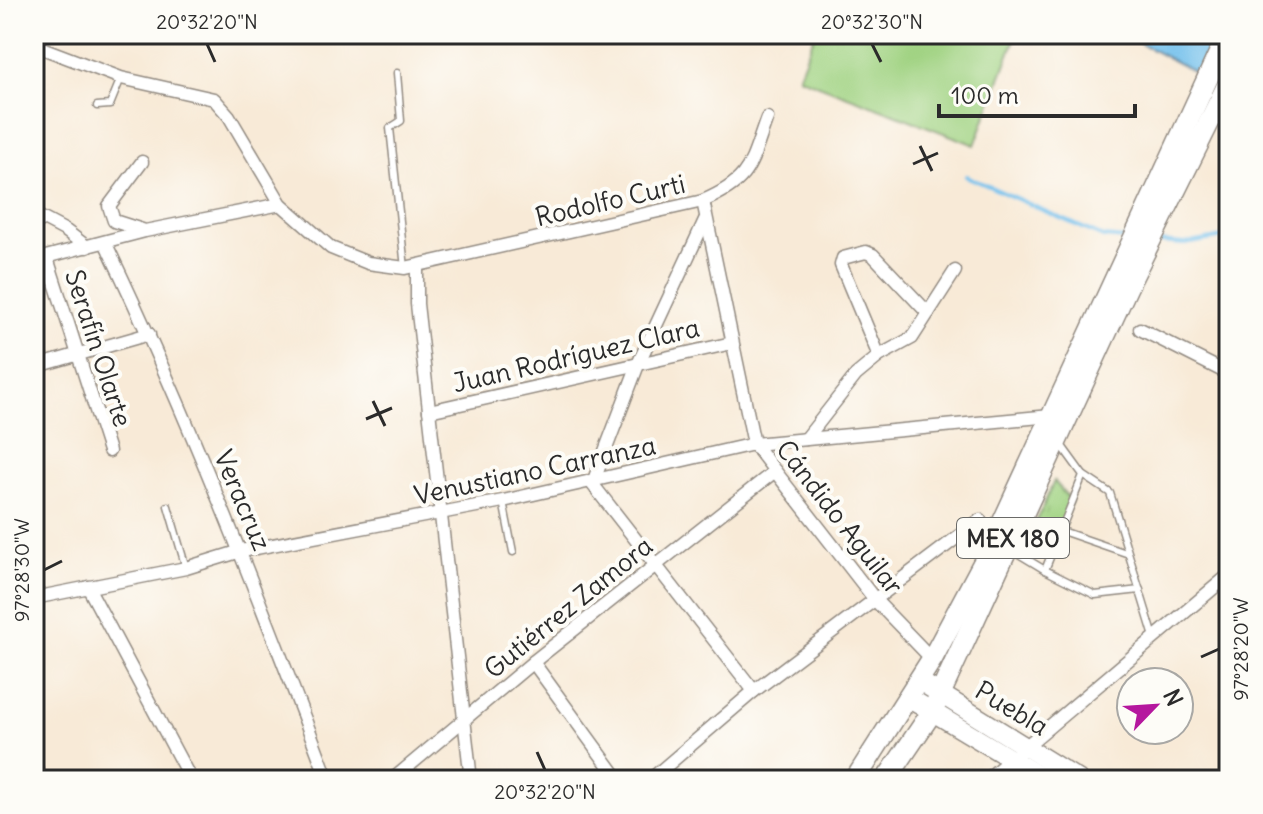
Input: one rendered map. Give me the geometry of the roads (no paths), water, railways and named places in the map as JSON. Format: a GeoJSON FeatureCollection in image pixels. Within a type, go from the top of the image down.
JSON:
{"type":"FeatureCollection","features":[{"type":"Feature","properties":{"kind":"main road","name":"MEX 180"},"geometry":{"type":"LineString","coordinates":[[886,780],[936,704],[1099,309],[1228,34]]}},
{"type":"Feature","properties":{"kind":"main road","name":"MEX 180"},"geometry":{"type":"LineString","coordinates":[[1051,429],[1127,288],[1229,82]]}},
{"type":"Feature","properties":{"kind":"main road","name":"MEX 180"},"geometry":{"type":"LineString","coordinates":[[855,780],[1001,545]]}},
{"type":"Feature","properties":{"kind":"main road","name":"Puebla"},"geometry":{"type":"LineString","coordinates":[[913,689],[1018,752],[1079,780]]}},
{"type":"Feature","properties":{"kind":"main road","name":"Puebla"},"geometry":{"type":"LineString","coordinates":[[1018,752],[1046,780]]}},
{"type":"Feature","properties":{"kind":"street"},"geometry":{"type":"LineString","coordinates":[[34,45],[121,78],[214,99],[229,116],[281,204],[331,248],[368,263],[411,267],[471,780]]}},
{"type":"Feature","properties":{"kind":"street","name":"Rodolfo Curti"},"geometry":{"type":"LineString","coordinates":[[411,267],[703,201],[727,191],[746,175],[767,118]]}},
{"type":"Feature","properties":{"kind":"street"},"geometry":{"type":"LineString","coordinates":[[142,162],[109,206],[114,221],[145,231]]}},
{"type":"Feature","properties":{"kind":"street","name":"Cándido Aguilar"},"geometry":{"type":"LineString","coordinates":[[703,201],[754,444],[876,601],[932,659]]}},
{"type":"Feature","properties":{"kind":"street"},"geometry":{"type":"LineString","coordinates":[[40,259],[145,231],[281,204]]}},
{"type":"Feature","properties":{"kind":"street"},"geometry":{"type":"LineString","coordinates":[[34,214],[66,231],[87,247]]}},
{"type":"Feature","properties":{"kind":"street"},"geometry":{"type":"LineString","coordinates":[[705,220],[639,362],[592,481],[754,691]]}},
{"type":"Feature","properties":{"kind":"street","name":"Veracruz"},"geometry":{"type":"LineString","coordinates":[[105,242],[149,334],[241,551],[328,780]]}},
{"type":"Feature","properties":{"kind":"street"},"geometry":{"type":"LineString","coordinates":[[879,356],[841,265],[843,258],[866,252],[873,255],[928,313]]}},
{"type":"Feature","properties":{"kind":"street","name":"Serafín Olarte"},"geometry":{"type":"LineString","coordinates":[[40,259],[80,355],[109,451]]}},
{"type":"Feature","properties":{"kind":"street"},"geometry":{"type":"LineString","coordinates":[[806,439],[856,375],[879,356],[912,338],[955,271]]}},
{"type":"Feature","properties":{"kind":"street"},"geometry":{"type":"LineString","coordinates":[[1140,329],[1229,374]]}},
{"type":"Feature","properties":{"kind":"street"},"geometry":{"type":"LineString","coordinates":[[34,367],[149,334]]}},
{"type":"Feature","properties":{"kind":"street","name":"Juan Rodríguez Clara"},"geometry":{"type":"LineString","coordinates":[[429,411],[732,343]]}},
{"type":"Feature","properties":{"kind":"street","name":"Venustiano Carranza"},"geometry":{"type":"LineString","coordinates":[[34,598],[186,568],[241,551],[503,501],[754,444],[1051,429]]}},
{"type":"Feature","properties":{"kind":"street","name":"Gutiérrez Zamora"},"geometry":{"type":"LineString","coordinates":[[392,780],[533,662],[775,471]]}},
{"type":"Feature","properties":{"kind":"street"},"geometry":{"type":"LineString","coordinates":[[650,780],[754,691],[980,520]]}},
{"type":"Feature","properties":{"kind":"street"},"geometry":{"type":"LineString","coordinates":[[986,780],[1229,575]]}},
{"type":"Feature","properties":{"kind":"street"},"geometry":{"type":"LineString","coordinates":[[88,587],[191,780]]}},
{"type":"Feature","properties":{"kind":"street"},"geometry":{"type":"LineString","coordinates":[[533,662],[619,780]]}},
{"type":"Feature","properties":{"kind":"street"},"geometry":{"type":"LineString","coordinates":[[34,764],[42,780]]}},
{"type":"Feature","properties":{"kind":"lane"},"geometry":{"type":"LineString","coordinates":[[397,73],[401,121],[390,128],[411,267]]}},
{"type":"Feature","properties":{"kind":"lane"},"geometry":{"type":"LineString","coordinates":[[97,106],[110,105],[121,78]]}},
{"type":"Feature","properties":{"kind":"lane"},"geometry":{"type":"LineString","coordinates":[[1051,429],[1083,475],[1110,493],[1154,637]]}},
{"type":"Feature","properties":{"kind":"lane"},"geometry":{"type":"LineString","coordinates":[[1045,570],[1083,475]]}},
{"type":"Feature","properties":{"kind":"lane"},"geometry":{"type":"LineString","coordinates":[[503,501],[513,552]]}},
{"type":"Feature","properties":{"kind":"lane"},"geometry":{"type":"LineString","coordinates":[[168,506],[186,568]]}},
{"type":"Feature","properties":{"kind":"lane"},"geometry":{"type":"LineString","coordinates":[[1062,531],[1126,553]]}},
{"type":"Feature","properties":{"kind":"lane"},"geometry":{"type":"LineString","coordinates":[[1001,545],[1095,595],[1140,590]]}},
{"type":"Feature","properties":{"kind":"water"},"geometry":{"type":"Polygon","coordinates":[[[1122,34],[1229,34],[1229,90],[1122,34]]]}},
{"type":"Feature","properties":{"kind":"waterway"},"geometry":{"type":"LineString","coordinates":[[966,176],[1103,237],[1126,239]]}},
{"type":"Feature","properties":{"kind":"waterway"},"geometry":{"type":"LineString","coordinates":[[1159,242],[1185,244],[1229,236]]}}]}
